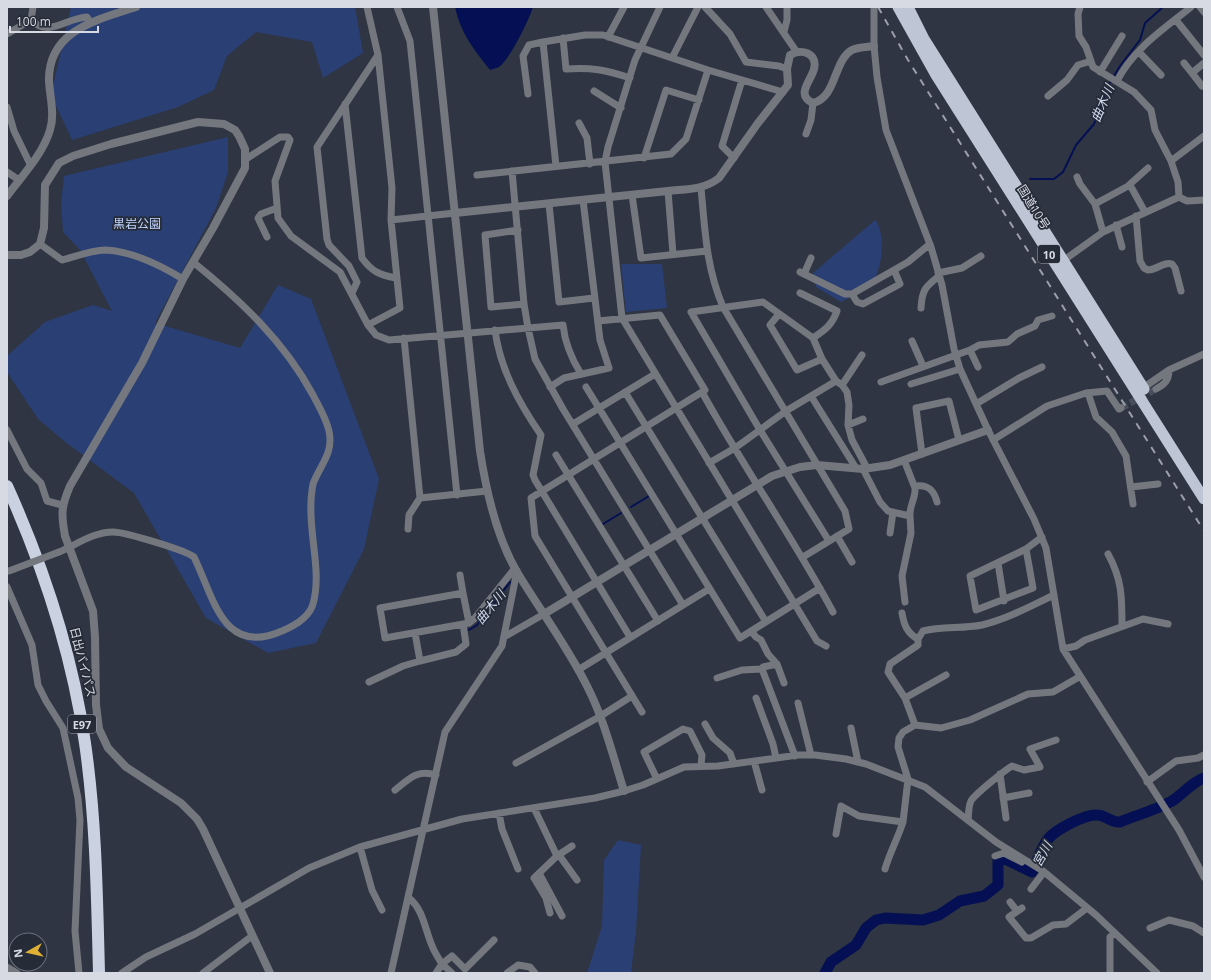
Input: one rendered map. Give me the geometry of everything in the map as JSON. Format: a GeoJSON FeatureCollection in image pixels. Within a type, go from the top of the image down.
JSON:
{"type":"FeatureCollection","features":[{"type":"Feature","properties":{"kind":"highway","name":"国道10号"},"geometry":{"type":"LineString","coordinates":[[898,7],[936,75],[1060,263]]}},
{"type":"Feature","properties":{"kind":"highway","name":"国道10号"},"geometry":{"type":"LineString","coordinates":[[908,7],[924,39],[1060,263],[1140,390],[1204,486]]}},
{"type":"Feature","properties":{"kind":"highway","name":"国道10号"},"geometry":{"type":"LineString","coordinates":[[1140,390],[1204,499]]}},
{"type":"Feature","properties":{"kind":"highway","name":"日出バイパス"},"geometry":{"type":"LineString","coordinates":[[7,486],[36,553],[51,596],[71,667],[79,706],[85,743],[94,823],[98,973]]}},
{"type":"Feature","properties":{"kind":"street"},"geometry":{"type":"LineString","coordinates":[[31,20],[33,7]]}},
{"type":"Feature","properties":{"kind":"street"},"geometry":{"type":"LineString","coordinates":[[7,196],[44,146],[51,129],[52,112],[49,81],[51,63],[58,47],[70,34],[90,22],[136,7]]}},
{"type":"Feature","properties":{"kind":"street"},"geometry":{"type":"LineString","coordinates":[[367,7],[378,55],[392,188],[391,220],[400,308],[368,325]]}},
{"type":"Feature","properties":{"kind":"street"},"geometry":{"type":"LineString","coordinates":[[397,7],[410,41],[457,495]]}},
{"type":"Feature","properties":{"kind":"street"},"geometry":{"type":"LineString","coordinates":[[433,7],[480,451],[487,491],[516,570],[587,685],[624,792]]}},
{"type":"Feature","properties":{"kind":"street"},"geometry":{"type":"LineString","coordinates":[[608,37],[624,7]]}},
{"type":"Feature","properties":{"kind":"street"},"geometry":{"type":"LineString","coordinates":[[660,7],[640,46],[608,146],[605,162],[622,318],[675,409],[817,641],[826,646]]}},
{"type":"Feature","properties":{"kind":"street"},"geometry":{"type":"LineString","coordinates":[[672,58],[698,7]]}},
{"type":"Feature","properties":{"kind":"street"},"geometry":{"type":"LineString","coordinates":[[705,7],[730,34],[746,62],[787,68]]}},
{"type":"Feature","properties":{"kind":"street"},"geometry":{"type":"LineString","coordinates":[[766,7],[796,51]]}},
{"type":"Feature","properties":{"kind":"street"},"geometry":{"type":"LineString","coordinates":[[784,32],[787,20],[787,7]]}},
{"type":"Feature","properties":{"kind":"street"},"geometry":{"type":"LineString","coordinates":[[874,7],[874,46],[877,77],[886,130],[930,244],[939,275],[960,369],[988,430],[1042,536],[1046,548],[1063,649],[1079,677],[1179,830],[1204,877]]}},
{"type":"Feature","properties":{"kind":"street"},"geometry":{"type":"LineString","coordinates":[[1080,7],[1078,14],[1079,36],[1086,47],[1093,66],[1100,72],[1134,92],[1148,105],[1153,114],[1155,130],[1171,160],[1178,182],[1179,198]]}},
{"type":"Feature","properties":{"kind":"street"},"geometry":{"type":"LineString","coordinates":[[1113,79],[1150,40],[1191,7]]}},
{"type":"Feature","properties":{"kind":"street"},"geometry":{"type":"LineString","coordinates":[[1200,7],[1204,12]]}},
{"type":"Feature","properties":{"kind":"street"},"geometry":{"type":"LineString","coordinates":[[31,20],[38,27],[44,29],[79,18],[87,18],[90,22]]}},
{"type":"Feature","properties":{"kind":"street"},"geometry":{"type":"LineString","coordinates":[[7,34],[31,20]]}},
{"type":"Feature","properties":{"kind":"street"},"geometry":{"type":"LineString","coordinates":[[1176,20],[1204,55]]}},
{"type":"Feature","properties":{"kind":"street"},"geometry":{"type":"LineString","coordinates":[[528,94],[523,56],[529,45],[585,35],[608,37],[640,46],[708,70],[783,92]]}},
{"type":"Feature","properties":{"kind":"street"},"geometry":{"type":"LineString","coordinates":[[1100,72],[1122,36]]}},
{"type":"Feature","properties":{"kind":"street"},"geometry":{"type":"LineString","coordinates":[[563,38],[566,69],[587,67],[603,69],[630,78]]}},
{"type":"Feature","properties":{"kind":"street"},"geometry":{"type":"LineString","coordinates":[[543,42],[556,166]]}},
{"type":"Feature","properties":{"kind":"street"},"geometry":{"type":"LineString","coordinates":[[813,103],[825,97],[847,55],[853,50],[874,46]]}},
{"type":"Feature","properties":{"kind":"street"},"geometry":{"type":"LineString","coordinates":[[391,220],[701,188],[711,184],[719,178],[758,123],[788,85],[787,68],[790,55],[796,51],[803,51],[810,54],[814,60],[814,69],[805,88],[805,95],[808,101],[813,103]]}},
{"type":"Feature","properties":{"kind":"street"},"geometry":{"type":"LineString","coordinates":[[1139,52],[1161,76]]}},
{"type":"Feature","properties":{"kind":"street"},"geometry":{"type":"LineString","coordinates":[[352,293],[357,282],[349,266],[329,245],[327,239],[317,147],[378,55]]}},
{"type":"Feature","properties":{"kind":"street"},"geometry":{"type":"LineString","coordinates":[[1048,96],[1066,80],[1078,65],[1091,61]]}},
{"type":"Feature","properties":{"kind":"street"},"geometry":{"type":"LineString","coordinates":[[1184,64],[1202,86]]}},
{"type":"Feature","properties":{"kind":"street"},"geometry":{"type":"LineString","coordinates":[[1192,73],[1204,64]]}},
{"type":"Feature","properties":{"kind":"street"},"geometry":{"type":"LineString","coordinates":[[477,175],[556,166],[590,164],[671,154],[686,139],[708,70]]}},
{"type":"Feature","properties":{"kind":"street"},"geometry":{"type":"LineString","coordinates":[[734,158],[722,146],[742,80]]}},
{"type":"Feature","properties":{"kind":"street"},"geometry":{"type":"LineString","coordinates":[[644,158],[666,90],[699,100]]}},
{"type":"Feature","properties":{"kind":"street"},"geometry":{"type":"LineString","coordinates":[[594,91],[621,108]]}},
{"type":"Feature","properties":{"kind":"street"},"geometry":{"type":"LineString","coordinates":[[806,134],[811,120],[813,103]]}},
{"type":"Feature","properties":{"kind":"street"},"geometry":{"type":"LineString","coordinates":[[345,104],[362,258],[368,266],[378,274],[396,278]]}},
{"type":"Feature","properties":{"kind":"street"},"geometry":{"type":"LineString","coordinates":[[7,108],[14,131],[30,164]]}},
{"type":"Feature","properties":{"kind":"street"},"geometry":{"type":"LineString","coordinates":[[7,255],[21,255],[30,252],[40,244],[44,228],[45,185],[59,163],[73,156],[111,144],[198,122],[216,122],[235,130],[245,149],[245,168],[239,180],[183,279],[142,363],[70,486],[62,505],[63,523],[69,547],[93,610],[96,704],[99,729],[108,748],[126,767],[182,803],[197,819],[270,973]]}},
{"type":"Feature","properties":{"kind":"street"},"geometry":{"type":"LineString","coordinates":[[579,123],[587,138],[590,164]]}},
{"type":"Feature","properties":{"kind":"street"},"geometry":{"type":"LineString","coordinates":[[1171,160],[1204,136]]}},
{"type":"Feature","properties":{"kind":"street"},"geometry":{"type":"LineString","coordinates":[[246,159],[280,137],[288,137],[290,140],[275,181],[278,218],[291,236],[340,272],[368,325],[376,335],[389,340],[440,334],[468,334],[495,330],[563,325],[570,355],[581,374]]}},
{"type":"Feature","properties":{"kind":"street"},"geometry":{"type":"LineString","coordinates":[[1096,204],[1128,185],[1148,168]]}},
{"type":"Feature","properties":{"kind":"street"},"geometry":{"type":"LineString","coordinates":[[512,171],[524,304],[535,359],[550,387],[683,605]]}},
{"type":"Feature","properties":{"kind":"street"},"geometry":{"type":"LineString","coordinates":[[7,172],[19,180]]}},
{"type":"Feature","properties":{"kind":"street"},"geometry":{"type":"LineString","coordinates":[[1077,177],[1080,184],[1096,204],[1103,232]]}},
{"type":"Feature","properties":{"kind":"street"},"geometry":{"type":"LineString","coordinates":[[1128,185],[1132,185],[1145,212]]}},
{"type":"Feature","properties":{"kind":"street"},"geometry":{"type":"LineString","coordinates":[[701,188],[707,250],[714,285],[723,307],[845,511],[849,528],[803,558]]}},
{"type":"Feature","properties":{"kind":"street"},"geometry":{"type":"LineString","coordinates":[[668,191],[673,254]]}},
{"type":"Feature","properties":{"kind":"street"},"geometry":{"type":"LineString","coordinates":[[632,195],[641,258],[707,250]]}},
{"type":"Feature","properties":{"kind":"street"},"geometry":{"type":"LineString","coordinates":[[1060,263],[1103,232],[1145,212],[1179,198],[1186,200],[1204,200]]}},
{"type":"Feature","properties":{"kind":"street"},"geometry":{"type":"LineString","coordinates":[[550,387],[564,378],[609,368],[600,340],[583,200]]}},
{"type":"Feature","properties":{"kind":"street"},"geometry":{"type":"LineString","coordinates":[[548,204],[559,302],[594,298]]}},
{"type":"Feature","properties":{"kind":"street"},"geometry":{"type":"LineString","coordinates":[[267,237],[258,218],[261,214],[277,208]]}},
{"type":"Feature","properties":{"kind":"street"},"geometry":{"type":"LineString","coordinates":[[1136,216],[1142,264],[1148,270],[1152,270],[1168,263],[1172,264],[1181,291]]}},
{"type":"Feature","properties":{"kind":"street"},"geometry":{"type":"LineString","coordinates":[[1116,226],[1122,247]]}},
{"type":"Feature","properties":{"kind":"street"},"geometry":{"type":"LineString","coordinates":[[518,230],[485,235],[491,307],[524,304]]}},
{"type":"Feature","properties":{"kind":"street"},"geometry":{"type":"LineString","coordinates":[[40,244],[62,260],[103,250],[127,254],[155,263],[183,279]]}},
{"type":"Feature","properties":{"kind":"street"},"geometry":{"type":"LineString","coordinates":[[811,258],[802,273],[845,294],[852,294],[908,262],[930,244]]}},
{"type":"Feature","properties":{"kind":"street"},"geometry":{"type":"LineString","coordinates":[[921,308],[922,292],[939,275],[962,268],[981,256]]}},
{"type":"Feature","properties":{"kind":"street"},"geometry":{"type":"LineString","coordinates":[[8,571],[58,552],[81,540],[113,532],[175,548],[194,557],[223,619],[232,630],[241,636],[254,638],[272,636],[300,622],[312,607],[316,583],[311,503],[313,485],[330,451],[329,432],[325,419],[305,381],[275,338],[230,294],[193,262]]}},
{"type":"Feature","properties":{"kind":"street"},"geometry":{"type":"LineString","coordinates":[[852,294],[857,302],[864,304],[900,284],[894,270]]}},
{"type":"Feature","properties":{"kind":"street"},"geometry":{"type":"LineString","coordinates":[[800,293],[837,311],[833,321],[827,329],[813,338]]}},
{"type":"Feature","properties":{"kind":"street"},"geometry":{"type":"LineString","coordinates":[[829,541],[784,471],[691,312],[763,302],[813,338],[822,359],[847,392],[849,405],[848,425],[862,468]]}},
{"type":"Feature","properties":{"kind":"street"},"geometry":{"type":"LineString","coordinates":[[779,314],[770,325],[797,370],[822,359]]}},
{"type":"Feature","properties":{"kind":"street"},"geometry":{"type":"LineString","coordinates":[[598,321],[660,315],[705,390],[531,498],[535,536],[571,598],[642,712]]}},
{"type":"Feature","properties":{"kind":"street"},"geometry":{"type":"LineString","coordinates":[[881,382],[970,350],[979,345],[1008,342],[1017,334],[1035,326],[1038,320],[1052,316]]}},
{"type":"Feature","properties":{"kind":"street"},"geometry":{"type":"LineString","coordinates":[[495,330],[498,352],[506,374],[541,435],[533,475],[596,583],[630,637]]}},
{"type":"Feature","properties":{"kind":"street"},"geometry":{"type":"LineString","coordinates":[[404,338],[420,498],[410,515],[408,529]]}},
{"type":"Feature","properties":{"kind":"street"},"geometry":{"type":"LineString","coordinates":[[912,341],[923,366]]}},
{"type":"Feature","properties":{"kind":"street"},"geometry":{"type":"LineString","coordinates":[[970,350],[978,367]]}},
{"type":"Feature","properties":{"kind":"street"},"geometry":{"type":"LineString","coordinates":[[709,463],[736,448],[786,411],[811,396],[839,383],[862,354]]}},
{"type":"Feature","properties":{"kind":"street"},"geometry":{"type":"LineString","coordinates":[[1140,390],[1169,370],[1204,354]]}},
{"type":"Feature","properties":{"kind":"street"},"geometry":{"type":"LineString","coordinates":[[976,404],[1019,378],[1042,367]]}},
{"type":"Feature","properties":{"kind":"street"},"geometry":{"type":"LineString","coordinates":[[911,384],[960,369]]}},
{"type":"Feature","properties":{"kind":"street"},"geometry":{"type":"LineString","coordinates":[[1156,389],[1164,385],[1169,378],[1169,370]]}},
{"type":"Feature","properties":{"kind":"street"},"geometry":{"type":"LineString","coordinates":[[573,424],[655,374]]}},
{"type":"Feature","properties":{"kind":"street"},"geometry":{"type":"LineString","coordinates":[[586,387],[740,638],[820,588]]}},
{"type":"Feature","properties":{"kind":"street"},"geometry":{"type":"LineString","coordinates":[[994,440],[1047,406],[1088,393],[1107,391],[1119,409],[1121,408]]}},
{"type":"Feature","properties":{"kind":"street"},"geometry":{"type":"LineString","coordinates":[[625,392],[766,622]]}},
{"type":"Feature","properties":{"kind":"street"},"geometry":{"type":"LineString","coordinates":[[702,392],[803,558],[833,612]]}},
{"type":"Feature","properties":{"kind":"street"},"geometry":{"type":"LineString","coordinates":[[1088,393],[1096,417],[1112,432],[1121,444],[1126,456],[1133,504]]}},
{"type":"Feature","properties":{"kind":"street"},"geometry":{"type":"LineString","coordinates":[[811,396],[862,468],[880,502],[888,511],[910,516]]}},
{"type":"Feature","properties":{"kind":"street"},"geometry":{"type":"LineString","coordinates":[[922,454],[916,408],[949,401],[959,440]]}},
{"type":"Feature","properties":{"kind":"street"},"geometry":{"type":"LineString","coordinates":[[848,425],[863,418]]}},
{"type":"Feature","properties":{"kind":"street"},"geometry":{"type":"LineString","coordinates":[[7,430],[27,469],[40,483],[47,500],[62,505]]}},
{"type":"Feature","properties":{"kind":"street"},"geometry":{"type":"LineString","coordinates":[[504,638],[731,500],[784,471],[817,465],[862,468],[890,465],[988,430]]}},
{"type":"Feature","properties":{"kind":"street"},"geometry":{"type":"LineString","coordinates":[[556,455],[658,621]]}},
{"type":"Feature","properties":{"kind":"street"},"geometry":{"type":"LineString","coordinates":[[904,460],[916,492],[909,510],[911,534],[902,576],[905,602]]}},
{"type":"Feature","properties":{"kind":"street"},"geometry":{"type":"LineString","coordinates":[[1131,487],[1158,484]]}},
{"type":"Feature","properties":{"kind":"street"},"geometry":{"type":"LineString","coordinates":[[915,486],[924,485],[929,488],[935,494],[937,502]]}},
{"type":"Feature","properties":{"kind":"street"},"geometry":{"type":"LineString","coordinates":[[420,498],[487,491]]}},
{"type":"Feature","properties":{"kind":"street"},"geometry":{"type":"LineString","coordinates":[[890,533],[893,512]]}},
{"type":"Feature","properties":{"kind":"street"},"geometry":{"type":"LineString","coordinates":[[837,536],[852,562]]}},
{"type":"Feature","properties":{"kind":"street"},"geometry":{"type":"LineString","coordinates":[[1026,549],[1033,588],[1004,601],[976,610],[970,576],[1026,549],[1042,536]]}},
{"type":"Feature","properties":{"kind":"street"},"geometry":{"type":"LineString","coordinates":[[1108,554],[1115,567],[1122,590],[1122,625]]}},
{"type":"Feature","properties":{"kind":"street"},"geometry":{"type":"LineString","coordinates":[[998,563],[1004,601]]}},
{"type":"Feature","properties":{"kind":"street"},"geometry":{"type":"LineString","coordinates":[[463,593],[380,608],[385,638],[466,623],[475,618],[516,570]]}},
{"type":"Feature","properties":{"kind":"street"},"geometry":{"type":"LineString","coordinates":[[391,973],[445,732],[502,646],[516,570]]}},
{"type":"Feature","properties":{"kind":"street"},"geometry":{"type":"LineString","coordinates":[[369,682],[403,666],[456,652],[466,644],[466,623],[460,575]]}},
{"type":"Feature","properties":{"kind":"street"},"geometry":{"type":"LineString","coordinates":[[7,588],[32,645],[38,685],[63,728],[78,798],[80,828],[75,931],[78,973]]}},
{"type":"Feature","properties":{"kind":"street"},"geometry":{"type":"LineString","coordinates":[[578,670],[709,589]]}},
{"type":"Feature","properties":{"kind":"street"},"geometry":{"type":"LineString","coordinates":[[915,726],[905,698],[888,672],[890,664],[918,645],[918,639],[923,631],[934,628],[959,628],[982,624],[1010,615],[1054,595]]}},
{"type":"Feature","properties":{"kind":"street"},"geometry":{"type":"LineString","coordinates":[[902,613],[904,623],[910,634],[918,639]]}},
{"type":"Feature","properties":{"kind":"street"},"geometry":{"type":"LineString","coordinates":[[1063,649],[1076,646],[1085,640],[1122,625],[1143,619],[1168,624]]}},
{"type":"Feature","properties":{"kind":"street"},"geometry":{"type":"LineString","coordinates":[[751,631],[761,640],[768,654],[777,664],[784,683]]}},
{"type":"Feature","properties":{"kind":"street"},"geometry":{"type":"LineString","coordinates":[[415,633],[420,661]]}},
{"type":"Feature","properties":{"kind":"street"},"geometry":{"type":"LineString","coordinates":[[717,678],[742,670],[762,669],[762,667],[777,664]]}},
{"type":"Feature","properties":{"kind":"street"},"geometry":{"type":"LineString","coordinates":[[762,669],[795,756]]}},
{"type":"Feature","properties":{"kind":"street"},"geometry":{"type":"LineString","coordinates":[[905,698],[946,675]]}},
{"type":"Feature","properties":{"kind":"street"},"geometry":{"type":"LineString","coordinates":[[885,868],[890,852],[899,837],[903,822],[908,779],[898,747],[899,738],[904,732],[915,726],[941,728],[970,720],[1028,694],[1053,692],[1079,677]]}},
{"type":"Feature","properties":{"kind":"street"},"geometry":{"type":"LineString","coordinates":[[516,763],[599,717],[632,696]]}},
{"type":"Feature","properties":{"kind":"street"},"geometry":{"type":"LineString","coordinates":[[756,698],[773,744],[776,758]]}},
{"type":"Feature","properties":{"kind":"street"},"geometry":{"type":"LineString","coordinates":[[798,703],[811,755]]}},
{"type":"Feature","properties":{"kind":"street"},"geometry":{"type":"LineString","coordinates":[[705,724],[713,738],[730,753],[734,764]]}},
{"type":"Feature","properties":{"kind":"street"},"geometry":{"type":"LineString","coordinates":[[851,728],[858,762]]}},
{"type":"Feature","properties":{"kind":"street"},"geometry":{"type":"LineString","coordinates":[[657,779],[644,752],[683,729],[690,731],[702,755],[701,765]]}},
{"type":"Feature","properties":{"kind":"street"},"geometry":{"type":"LineString","coordinates":[[968,820],[969,804],[972,799],[1000,774],[1012,766],[1024,770],[1040,767],[1030,749],[1056,740]]}},
{"type":"Feature","properties":{"kind":"street"},"geometry":{"type":"LineString","coordinates":[[122,973],[146,957],[195,934],[309,868],[360,847],[424,828],[466,818],[624,792],[684,767],[734,764],[811,755],[836,757],[858,762],[925,786],[996,842],[1043,872],[1115,933],[1156,973]]}},
{"type":"Feature","properties":{"kind":"street"},"geometry":{"type":"LineString","coordinates":[[1147,782],[1176,761],[1198,758],[1204,755]]}},
{"type":"Feature","properties":{"kind":"street"},"geometry":{"type":"LineString","coordinates":[[754,761],[762,790]]}},
{"type":"Feature","properties":{"kind":"street"},"geometry":{"type":"LineString","coordinates":[[395,790],[414,775],[427,772],[436,775]]}},
{"type":"Feature","properties":{"kind":"street"},"geometry":{"type":"LineString","coordinates":[[1000,774],[1006,818]]}},
{"type":"Feature","properties":{"kind":"street"},"geometry":{"type":"LineString","coordinates":[[1003,798],[1029,793]]}},
{"type":"Feature","properties":{"kind":"street"},"geometry":{"type":"LineString","coordinates":[[836,834],[841,806],[859,816],[903,822]]}},
{"type":"Feature","properties":{"kind":"street"},"geometry":{"type":"LineString","coordinates":[[534,808],[558,855],[577,880]]}},
{"type":"Feature","properties":{"kind":"street"},"geometry":{"type":"LineString","coordinates":[[499,813],[502,829],[518,869]]}},
{"type":"Feature","properties":{"kind":"street"},"geometry":{"type":"LineString","coordinates":[[550,913],[546,898],[534,878],[558,855],[572,846]]}},
{"type":"Feature","properties":{"kind":"street"},"geometry":{"type":"LineString","coordinates":[[360,847],[372,890],[382,910]]}},
{"type":"Feature","properties":{"kind":"street"},"geometry":{"type":"LineString","coordinates":[[995,856],[1004,853],[1020,862],[1028,862]]}},
{"type":"Feature","properties":{"kind":"street"},"geometry":{"type":"LineString","coordinates":[[1031,889],[1043,872]]}},
{"type":"Feature","properties":{"kind":"street"},"geometry":{"type":"LineString","coordinates":[[539,873],[562,916]]}},
{"type":"Feature","properties":{"kind":"street"},"geometry":{"type":"LineString","coordinates":[[409,898],[415,903],[432,947],[442,964],[452,973]]}},
{"type":"Feature","properties":{"kind":"street"},"geometry":{"type":"LineString","coordinates":[[1010,902],[1020,910],[1009,917],[1026,938],[1031,938],[1053,925],[1066,924],[1086,908]]}},
{"type":"Feature","properties":{"kind":"street"},"geometry":{"type":"LineString","coordinates":[[1150,928],[1169,920],[1193,926],[1204,933]]}},
{"type":"Feature","properties":{"kind":"street"},"geometry":{"type":"LineString","coordinates":[[1110,973],[1110,940],[1115,933]]}},
{"type":"Feature","properties":{"kind":"street"},"geometry":{"type":"LineString","coordinates":[[203,973],[252,936]]}},
{"type":"Feature","properties":{"kind":"street"},"geometry":{"type":"LineString","coordinates":[[436,973],[442,964],[452,956],[466,969],[494,940]]}},
{"type":"Feature","properties":{"kind":"street"},"geometry":{"type":"LineString","coordinates":[[507,973],[518,965],[530,967],[535,973]]}},
{"type":"Feature","properties":{"kind":"street"},"geometry":{"type":"LineString","coordinates":[[7,967],[17,973]]}},
{"type":"Feature","properties":{"kind":"green space"},"geometry":{"type":"Polygon","coordinates":[[[71,7],[355,7],[363,53],[323,78],[312,42],[256,32],[227,56],[214,90],[178,107],[72,140],[51,95],[71,7]]]}},
{"type":"Feature","properties":{"kind":"green space","name":"黒岩公園"},"geometry":{"type":"Polygon","coordinates":[[[228,137],[228,172],[216,208],[155,323],[240,348],[278,285],[311,299],[379,479],[364,549],[316,643],[268,653],[206,618],[134,493],[64,441],[38,419],[7,372],[7,356],[45,322],[93,305],[112,311],[80,250],[63,232],[61,203],[64,176],[228,137]]]}},
{"type":"Feature","properties":{"kind":"green space"},"geometry":{"type":"Polygon","coordinates":[[[875,220],[879,226],[882,244],[880,264],[869,287],[841,302],[816,287],[813,273],[875,220]]]}},
{"type":"Feature","properties":{"kind":"green space"},"geometry":{"type":"Polygon","coordinates":[[[621,264],[662,264],[667,308],[626,312],[621,264]]]}},
{"type":"Feature","properties":{"kind":"green space"},"geometry":{"type":"Polygon","coordinates":[[[618,840],[641,845],[636,931],[631,973],[587,973],[602,926],[604,860],[618,840]]]}},
{"type":"Feature","properties":{"kind":"shaded area"},"geometry":{"type":"Polygon","coordinates":[[[455,7],[533,7],[528,21],[514,48],[499,67],[490,70],[473,48],[464,33],[455,7]]]}},
{"type":"Feature","properties":{"kind":"waterway","name":"曲木川"},"geometry":{"type":"LineString","coordinates":[[1030,179],[1054,179],[1063,172],[1076,145],[1094,124],[1108,86],[1120,66],[1140,40],[1145,23],[1163,7]]}},
{"type":"Feature","properties":{"kind":"waterway","name":"曲木川"},"geometry":{"type":"LineString","coordinates":[[631,507],[649,496]]}},
{"type":"Feature","properties":{"kind":"waterway","name":"曲木川"},"geometry":{"type":"LineString","coordinates":[[603,524],[621,513]]}},
{"type":"Feature","properties":{"kind":"waterway","name":"曲木川"},"geometry":{"type":"LineString","coordinates":[[469,630],[477,625],[510,582]]}},
{"type":"Feature","properties":{"kind":"waterway","name":"宮川"},"geometry":{"type":"LineString","coordinates":[[825,973],[831,962],[856,945],[866,928],[876,920],[885,918],[923,920],[939,915],[960,901],[984,896],[998,885],[998,861],[1005,859],[1032,872],[1048,839],[1063,827],[1092,815],[1100,815],[1120,822],[1153,810],[1172,801],[1195,782],[1204,778]]}},
{"type":"Feature","properties":{"kind":"tunnel"},"geometry":{"type":"LineString","coordinates":[[1121,408],[1156,389]]}},
{"type":"Feature","properties":{"kind":"railway"},"geometry":{"type":"LineString","coordinates":[[878,7],[908,60],[1204,531]]}}]}
